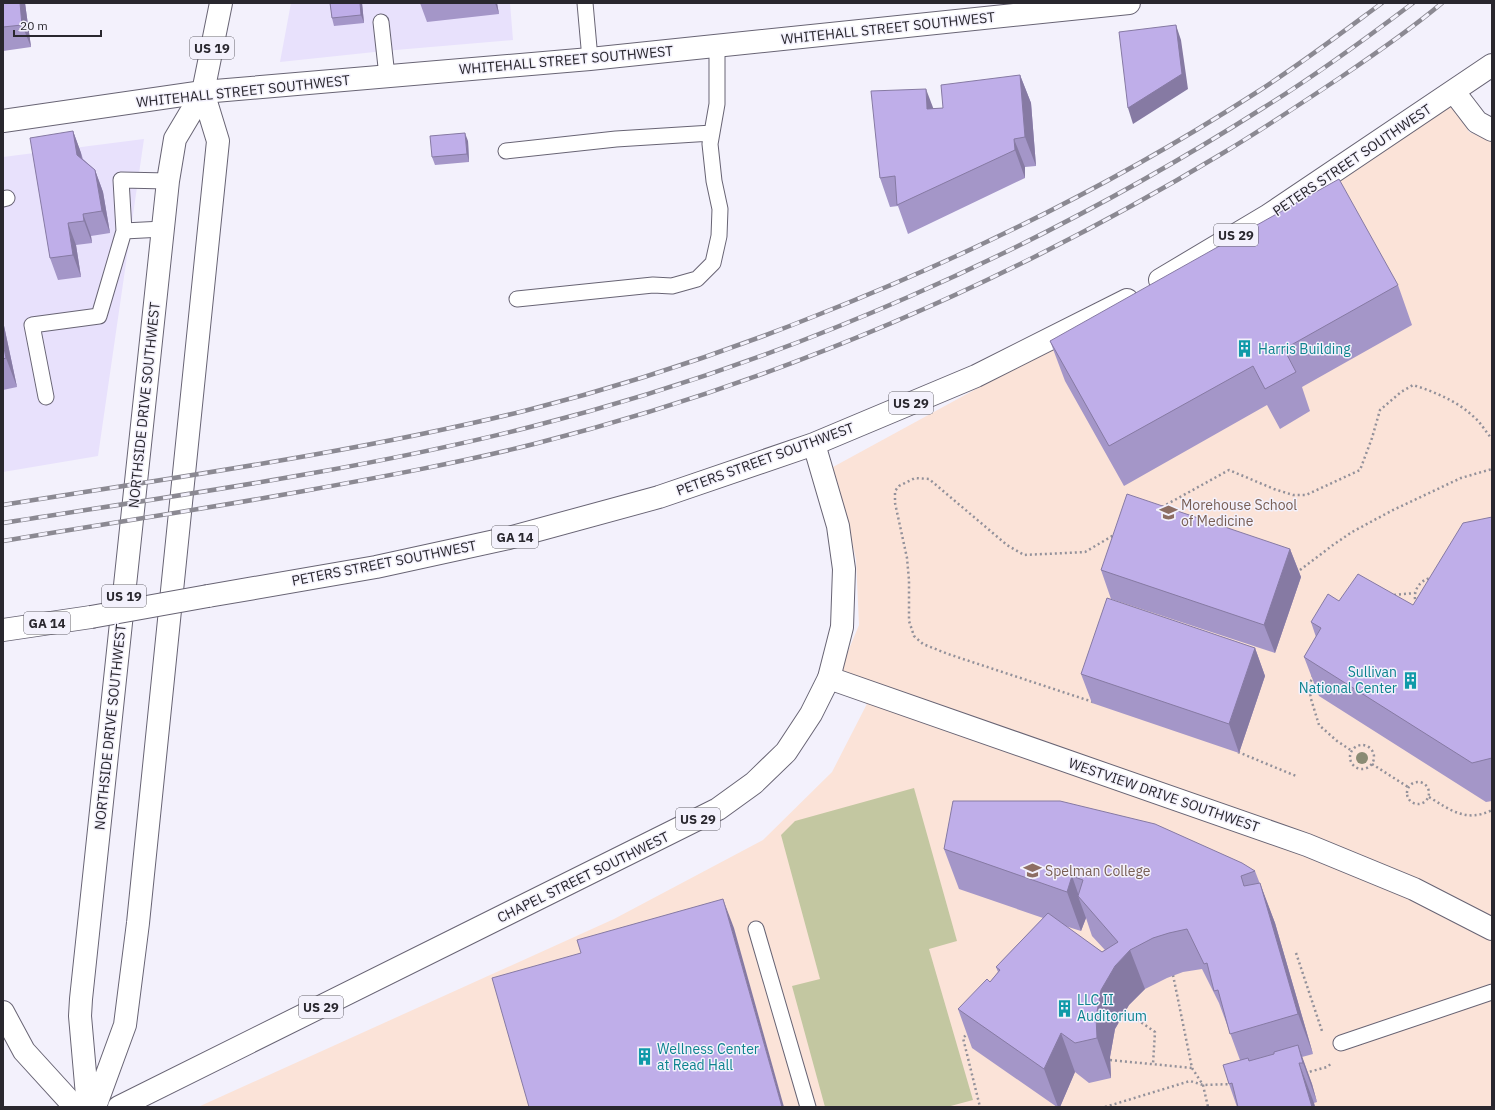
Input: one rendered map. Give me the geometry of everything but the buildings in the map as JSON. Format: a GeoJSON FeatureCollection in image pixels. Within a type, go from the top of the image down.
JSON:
{"type":"FeatureCollection","features":[{"type":"Feature","properties":{"kind":"main road","name":"NORTHSIDE DRIVE SOUTHWEST"},"geometry":{"type":"LineString","coordinates":[[88,1107],[80,1016],[81,999],[168,182],[175,139],[203,92],[220,3]]}},
{"type":"Feature","properties":{"kind":"main road","name":"WHITEHALL STREET SOUTHWEST"},"geometry":{"type":"LineString","coordinates":[[3,121],[203,92],[590,59],[1129,3]]}},
{"type":"Feature","properties":{"kind":"main road","name":"US 29"},"geometry":{"type":"LineString","coordinates":[[1454,92],[1492,65]]}},
{"type":"Feature","properties":{"kind":"main road","name":"NORTHSIDE DRIVE SOUTHWEST"},"geometry":{"type":"LineString","coordinates":[[95,1107],[125,1025],[139,916],[218,141],[203,92]]}},
{"type":"Feature","properties":{"kind":"main road"},"geometry":{"type":"LineString","coordinates":[[1454,92],[1477,122],[1492,130]]}},
{"type":"Feature","properties":{"kind":"main road","name":"PETERS STREET SOUTHWEST"},"geometry":{"type":"LineString","coordinates":[[3,630],[91,617],[376,567],[509,538],[659,497],[814,444],[976,376],[1133,296],[1269,215],[1454,92]]}},
{"type":"Feature","properties":{"kind":"main road","name":"CHAPEL STREET SOUTHWEST"},"geometry":{"type":"LineString","coordinates":[[119,1107],[718,809],[754,783],[786,752],[811,714],[828,678],[842,627],[844,569],[838,526],[814,444]]}},
{"type":"Feature","properties":{"kind":"main road","name":"WESTVIEW DRIVE SOUTHWEST"},"geometry":{"type":"LineString","coordinates":[[828,678],[1307,845],[1414,889],[1492,930]]}},
{"type":"Feature","properties":{"kind":"main road"},"geometry":{"type":"LineString","coordinates":[[3,1012],[24,1051],[75,1107]]}},
{"type":"Feature","properties":{"kind":"lane"},"geometry":{"type":"LineString","coordinates":[[585,3],[590,59]]}},
{"type":"Feature","properties":{"kind":"lane"},"geometry":{"type":"LineString","coordinates":[[381,22],[387,76]]}},
{"type":"Feature","properties":{"kind":"lane"},"geometry":{"type":"LineString","coordinates":[[517,299],[653,285],[672,286],[697,279],[713,263],[719,236],[720,209],[714,181],[710,144],[717,104],[717,46]]}},
{"type":"Feature","properties":{"kind":"lane"},"geometry":{"type":"LineString","coordinates":[[506,151],[616,139],[712,133]]}},
{"type":"Feature","properties":{"kind":"lane"},"geometry":{"type":"LineString","coordinates":[[46,397],[32,325],[99,316],[124,231],[121,180],[168,182]]}},
{"type":"Feature","properties":{"kind":"lane"},"geometry":{"type":"LineString","coordinates":[[124,231],[163,229]]}},
{"type":"Feature","properties":{"kind":"lane"},"geometry":{"type":"LineString","coordinates":[[756,929],[808,1107]]}},
{"type":"Feature","properties":{"kind":"lane"},"geometry":{"type":"LineString","coordinates":[[1341,1043],[1492,992]]}},
{"type":"Feature","properties":{"kind":"path"},"geometry":{"type":"LineString","coordinates":[[1159,509],[1229,470],[1274,489],[1293,495],[1306,495],[1360,470],[1372,438],[1380,410],[1401,392],[1413,385],[1431,391],[1457,404],[1475,418],[1492,439]]}},
{"type":"Feature","properties":{"kind":"path"},"geometry":{"type":"LineString","coordinates":[[1294,575],[1333,544],[1393,510],[1461,478],[1492,468]]}},
{"type":"Feature","properties":{"kind":"path"},"geometry":{"type":"LineString","coordinates":[[1094,703],[948,654],[923,644],[914,636],[909,621],[909,580],[907,558],[895,504],[895,491],[899,486],[915,478],[929,479],[1007,545],[1024,555],[1085,552],[1118,532]]}},
{"type":"Feature","properties":{"kind":"path"},"geometry":{"type":"LineString","coordinates":[[1434,571],[1434,581]]}},
{"type":"Feature","properties":{"kind":"path"},"geometry":{"type":"LineString","coordinates":[[1418,608],[1415,602],[1417,587],[1427,578],[1434,577]]}},
{"type":"Feature","properties":{"kind":"path"},"geometry":{"type":"LineString","coordinates":[[1394,595],[1415,593]]}},
{"type":"Feature","properties":{"kind":"path"},"geometry":{"type":"LineString","coordinates":[[1314,669],[1309,687],[1314,712],[1319,725],[1337,741],[1352,751]]}},
{"type":"Feature","properties":{"kind":"path"},"geometry":{"type":"LineString","coordinates":[[1361,745],[1369,747],[1374,753],[1374,761],[1372,764],[1362,770],[1355,767],[1350,756],[1352,751],[1361,745]]}},
{"type":"Feature","properties":{"kind":"path"},"geometry":{"type":"LineString","coordinates":[[1237,752],[1296,776]]}},
{"type":"Feature","properties":{"kind":"path"},"geometry":{"type":"LineString","coordinates":[[1372,764],[1408,787]]}},
{"type":"Feature","properties":{"kind":"path"},"geometry":{"type":"LineString","coordinates":[[1421,782],[1427,786],[1430,793],[1429,797],[1421,804],[1413,803],[1408,798],[1408,787],[1414,783],[1421,782]]}},
{"type":"Feature","properties":{"kind":"path"},"geometry":{"type":"LineString","coordinates":[[1429,797],[1462,815],[1474,816],[1485,814],[1492,810]]}},
{"type":"Feature","properties":{"kind":"path"},"geometry":{"type":"LineString","coordinates":[[1296,953],[1321,1030],[1341,1043],[1340,1057],[1327,1067],[1300,1075]]}},
{"type":"Feature","properties":{"kind":"path"},"geometry":{"type":"LineString","coordinates":[[1173,975],[1192,1068],[1203,1085],[1208,1107]]}},
{"type":"Feature","properties":{"kind":"path"},"geometry":{"type":"LineString","coordinates":[[1125,1011],[1155,1032],[1153,1064]]}},
{"type":"Feature","properties":{"kind":"path"},"geometry":{"type":"LineString","coordinates":[[974,1027],[963,1038],[980,1107]]}},
{"type":"Feature","properties":{"kind":"path"},"geometry":{"type":"LineString","coordinates":[[1110,1060],[1192,1068]]}},
{"type":"Feature","properties":{"kind":"path"},"geometry":{"type":"LineString","coordinates":[[1105,1107],[1190,1081],[1203,1085],[1234,1084]]}},
{"type":"Feature","properties":{"kind":"shaded area"},"geometry":{"type":"Polygon","coordinates":[[[291,3],[510,3],[513,40],[280,62],[291,3]]]}},
{"type":"Feature","properties":{"kind":"shaded area","name":"Morehouse School of Medicine"},"geometry":{"type":"Polygon","coordinates":[[[1453,102],[1469,132],[1492,140],[1492,923],[839,673],[859,625],[856,559],[833,467],[1136,304],[1453,102]]]}},
{"type":"Feature","properties":{"kind":"shaded area"},"geometry":{"type":"Polygon","coordinates":[[[144,139],[98,456],[3,472],[3,157],[144,139]]]}},
{"type":"Feature","properties":{"kind":"shaded area","name":"Spelman College"},"geometry":{"type":"Polygon","coordinates":[[[872,694],[1177,799],[1492,931],[1492,1107],[198,1107],[614,919],[763,840],[832,772],[872,694]]]}},
{"type":"Feature","properties":{"kind":"green space"},"geometry":{"type":"Polygon","coordinates":[[[914,788],[957,941],[929,949],[973,1100],[947,1107],[825,1107],[792,986],[820,979],[781,835],[795,821],[914,788]]]}},
{"type":"Feature","properties":{"kind":"railway"},"geometry":{"type":"LineString","coordinates":[[3,505],[330,452],[460,426],[524,411],[635,380],[779,330],[929,269],[1095,188],[1202,127],[1254,94],[1303,61],[1382,3]]}},
{"type":"Feature","properties":{"kind":"railway"},"geometry":{"type":"LineString","coordinates":[[3,523],[268,481],[399,457],[465,443],[626,401],[721,370],[816,335],[909,297],[1001,254],[1090,209],[1178,160],[1282,96],[1376,31],[1413,3]]}},
{"type":"Feature","properties":{"kind":"railway"},"geometry":{"type":"LineString","coordinates":[[3,541],[304,491],[505,451],[624,419],[714,391],[802,359],[889,324],[975,286],[1142,200],[1253,135],[1392,42],[1442,3]]}},
{"type":"Feature","properties":{"kind":"place","name":"Harris Building"},"geometry":{"type":"Point","coordinates":[1245,349]}},
{"type":"Feature","properties":{"kind":"place","name":"Morehouse School of Medicine"},"geometry":{"type":"Point","coordinates":[1168,513]}},
{"type":"Feature","properties":{"kind":"place","name":"Sullivan National Center"},"geometry":{"type":"Point","coordinates":[1410,680]}},
{"type":"Feature","properties":{"kind":"place","name":"Spelman College"},"geometry":{"type":"Point","coordinates":[1032,871]}},
{"type":"Feature","properties":{"kind":"place","name":"LLC II Auditorium"},"geometry":{"type":"Point","coordinates":[1064,1008]}},
{"type":"Feature","properties":{"kind":"place","name":"Wellness Center at Read Hall"},"geometry":{"type":"Point","coordinates":[644,1057]}}]}
